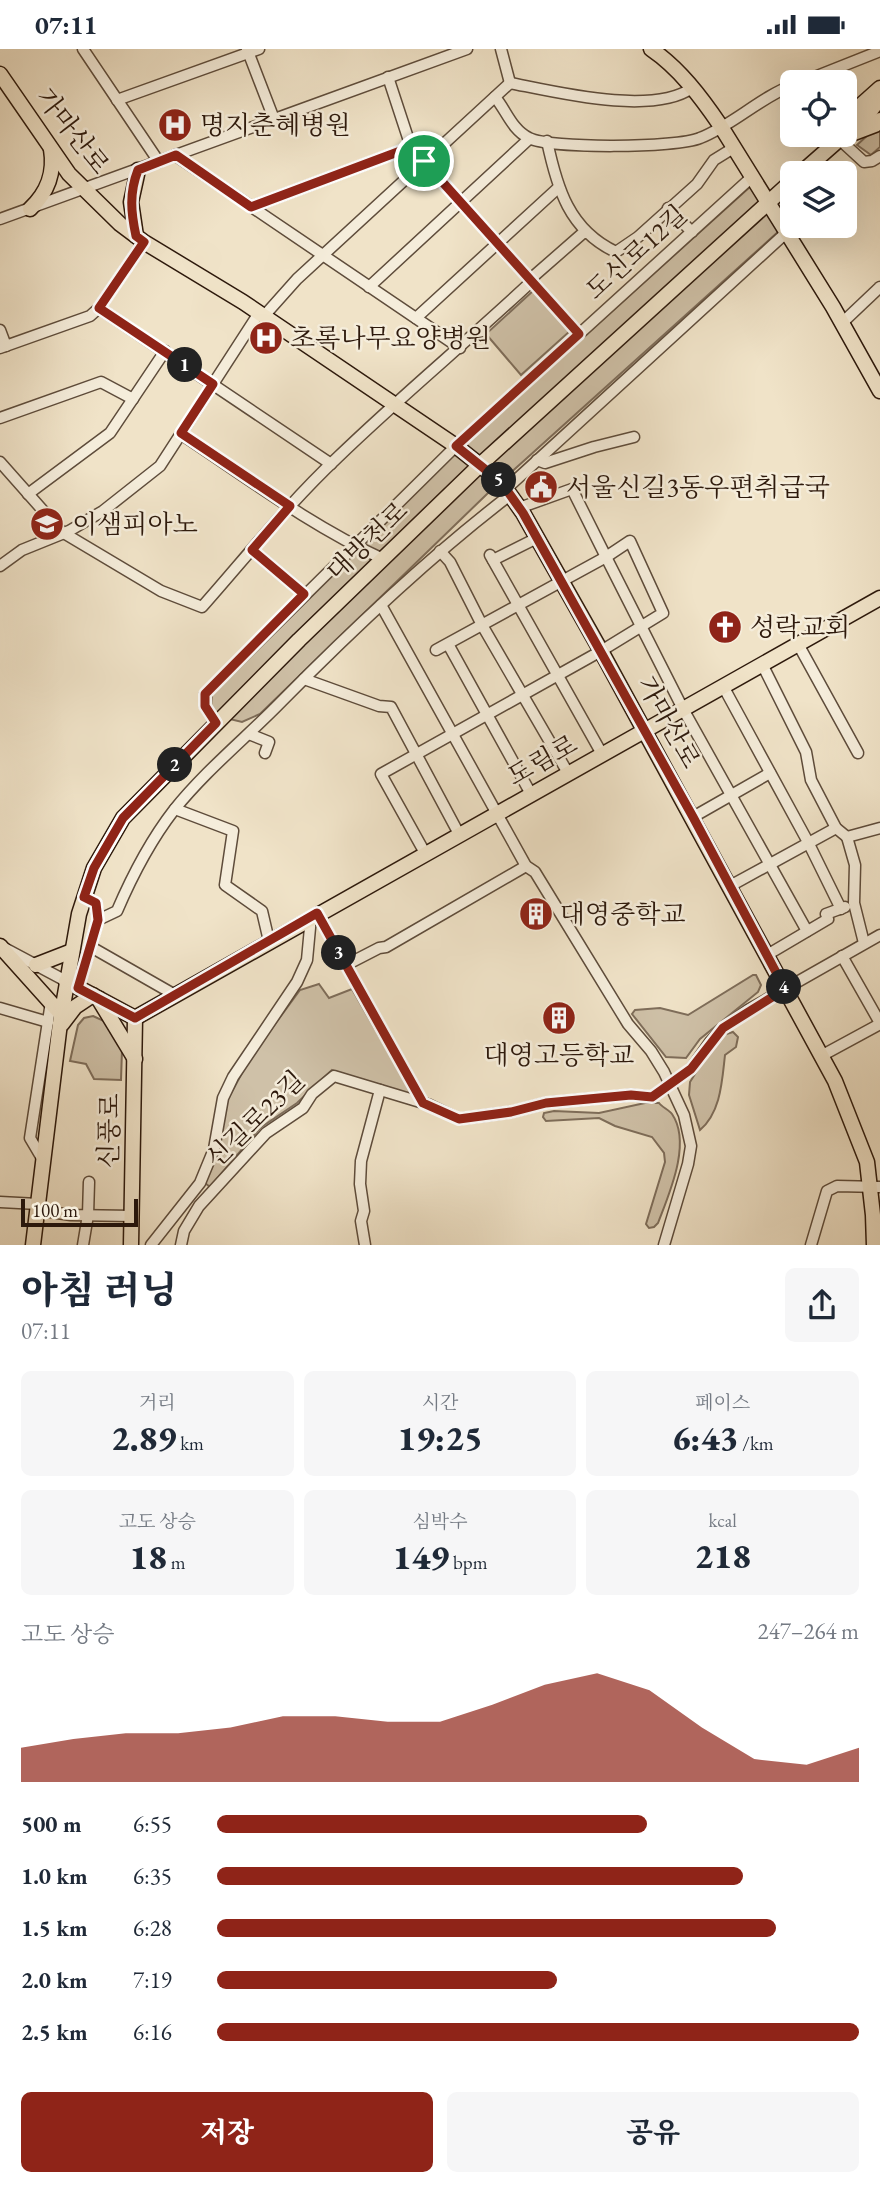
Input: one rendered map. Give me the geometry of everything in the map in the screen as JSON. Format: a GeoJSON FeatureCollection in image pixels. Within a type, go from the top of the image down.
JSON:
{"type":"FeatureCollection","features":[{"type":"Feature","properties":{"kind":"main road"},"geometry":{"type":"LineString","coordinates":[[650,49],[665,59],[692,88],[722,127],[780,220]]}},
{"type":"Feature","properties":{"kind":"main road","name":"가마산로"},"geometry":{"type":"LineString","coordinates":[[0,74],[69,174],[120,224],[262,315],[456,446],[481,464],[508,492],[537,538],[645,730],[835,1081],[874,1162],[874,1244]]}},
{"type":"Feature","properties":{"kind":"main road"},"geometry":{"type":"LineString","coordinates":[[857,112],[861,105],[880,88]]}},
{"type":"Feature","properties":{"kind":"main road"},"geometry":{"type":"LineString","coordinates":[[874,118],[880,99]]}},
{"type":"Feature","properties":{"kind":"main road"},"geometry":{"type":"LineString","coordinates":[[857,129],[874,118],[880,107]]}},
{"type":"Feature","properties":{"kind":"main road"},"geometry":{"type":"LineString","coordinates":[[30,209],[39,200],[49,182],[53,162],[51,147]]}},
{"type":"Feature","properties":{"kind":"main road"},"geometry":{"type":"LineString","coordinates":[[815,161],[832,147]]}},
{"type":"Feature","properties":{"kind":"main road"},"geometry":{"type":"LineString","coordinates":[[138,170],[131,202],[140,239]]}},
{"type":"Feature","properties":{"kind":"main road","name":"대방천로"},"geometry":{"type":"LineString","coordinates":[[33,1244],[56,1021],[72,985],[65,948],[94,868],[123,818],[216,723],[481,464],[780,191]]}},
{"type":"Feature","properties":{"kind":"main road"},"geometry":{"type":"LineString","coordinates":[[791,238],[880,391]]}},
{"type":"Feature","properties":{"kind":"main road","name":"도림로"},"geometry":{"type":"LineString","coordinates":[[135,1018],[880,598]]}},
{"type":"Feature","properties":{"kind":"main road"},"geometry":{"type":"LineString","coordinates":[[0,946],[51,1002],[56,1021],[95,996]]}},
{"type":"Feature","properties":{"kind":"main road"},"geometry":{"type":"LineString","coordinates":[[33,963],[65,948]]}},
{"type":"Feature","properties":{"kind":"main road"},"geometry":{"type":"LineString","coordinates":[[72,985],[135,1018]]}},
{"type":"Feature","properties":{"kind":"main road"},"geometry":{"type":"LineString","coordinates":[[95,996],[135,1059]]}},
{"type":"Feature","properties":{"kind":"main road","name":"신풍로"},"geometry":{"type":"LineString","coordinates":[[131,1244],[135,1018]]}},
{"type":"Feature","properties":{"kind":"street"},"geometry":{"type":"LineString","coordinates":[[83,49],[159,162]]}},
{"type":"Feature","properties":{"kind":"street"},"geometry":{"type":"LineString","coordinates":[[0,219],[138,170],[449,52],[467,49]]}},
{"type":"Feature","properties":{"kind":"street"},"geometry":{"type":"LineString","coordinates":[[501,49],[510,83]]}},
{"type":"Feature","properties":{"kind":"street"},"geometry":{"type":"LineString","coordinates":[[117,100],[252,50],[274,118]]}},
{"type":"Feature","properties":{"kind":"street"},"geometry":{"type":"LineString","coordinates":[[832,70],[880,51]]}},
{"type":"Feature","properties":{"kind":"street"},"geometry":{"type":"LineString","coordinates":[[388,77],[411,147],[579,334]]}},
{"type":"Feature","properties":{"kind":"street"},"geometry":{"type":"LineString","coordinates":[[510,83],[598,100],[673,98],[692,88]]}},
{"type":"Feature","properties":{"kind":"street"},"geometry":{"type":"LineString","coordinates":[[0,566],[22,550],[69,531],[103,511],[155,470],[262,315],[297,279],[510,83]]}},
{"type":"Feature","properties":{"kind":"street"},"geometry":{"type":"LineString","coordinates":[[495,97],[514,126],[529,139],[599,146],[691,142],[722,127],[780,91]]}},
{"type":"Feature","properties":{"kind":"street"},"geometry":{"type":"LineString","coordinates":[[369,287],[529,139]]}},
{"type":"Feature","properties":{"kind":"street"},"geometry":{"type":"LineString","coordinates":[[547,141],[558,188],[586,233],[616,253],[697,184],[715,160],[735,147]]}},
{"type":"Feature","properties":{"kind":"street"},"geometry":{"type":"LineString","coordinates":[[251,207],[411,147]]}},
{"type":"Feature","properties":{"kind":"street"},"geometry":{"type":"LineString","coordinates":[[851,147],[864,162],[872,162],[880,156]]}},
{"type":"Feature","properties":{"kind":"street"},"geometry":{"type":"LineString","coordinates":[[176,155],[460,348]]}},
{"type":"Feature","properties":{"kind":"street","name":"도신로12길"},"geometry":{"type":"LineString","coordinates":[[216,723],[205,706],[205,694],[456,446],[753,176]]}},
{"type":"Feature","properties":{"kind":"street"},"geometry":{"type":"LineString","coordinates":[[416,318],[558,188]]}},
{"type":"Feature","properties":{"kind":"street"},"geometry":{"type":"LineString","coordinates":[[668,208],[692,232]]}},
{"type":"Feature","properties":{"kind":"street"},"geometry":{"type":"LineString","coordinates":[[0,462],[62,532],[161,591],[202,607],[290,506],[331,464],[394,404],[460,348],[532,281],[535,275],[586,233]]}},
{"type":"Feature","properties":{"kind":"street"},"geometry":{"type":"LineString","coordinates":[[98,920],[117,911],[149,847],[175,809],[304,679],[381,605],[508,492],[537,460],[780,238]]}},
{"type":"Feature","properties":{"kind":"street"},"geometry":{"type":"LineString","coordinates":[[0,330],[3,347],[90,316],[99,308],[140,239]]}},
{"type":"Feature","properties":{"kind":"street"},"geometry":{"type":"LineString","coordinates":[[842,323],[880,287]]}},
{"type":"Feature","properties":{"kind":"street"},"geometry":{"type":"LineString","coordinates":[[99,308],[331,464]]}},
{"type":"Feature","properties":{"kind":"street"},"geometry":{"type":"LineString","coordinates":[[28,493],[110,433],[165,351]]}},
{"type":"Feature","properties":{"kind":"street"},"geometry":{"type":"LineString","coordinates":[[0,418],[101,383],[133,399]]}},
{"type":"Feature","properties":{"kind":"street"},"geometry":{"type":"LineString","coordinates":[[181,433],[354,546],[383,559]]}},
{"type":"Feature","properties":{"kind":"street"},"geometry":{"type":"LineString","coordinates":[[537,460],[545,463],[634,437]]}},
{"type":"Feature","properties":{"kind":"street"},"geometry":{"type":"LineString","coordinates":[[519,508],[572,488],[683,709],[807,931]]}},
{"type":"Feature","properties":{"kind":"street"},"geometry":{"type":"LineString","coordinates":[[537,538],[492,557],[602,754]]}},
{"type":"Feature","properties":{"kind":"street"},"geometry":{"type":"LineString","coordinates":[[425,853],[382,774],[601,651],[663,613],[631,541],[436,650]]}},
{"type":"Feature","properties":{"kind":"street"},"geometry":{"type":"LineString","coordinates":[[252,550],[304,594]]}},
{"type":"Feature","properties":{"kind":"street"},"geometry":{"type":"LineString","coordinates":[[440,551],[450,562],[482,625],[568,773]]}},
{"type":"Feature","properties":{"kind":"street"},"geometry":{"type":"LineString","coordinates":[[381,605],[526,866],[535,872],[628,1024],[651,1051],[670,1082],[689,1130],[691,1146],[664,1244]]}},
{"type":"Feature","properties":{"kind":"street"},"geometry":{"type":"LineString","coordinates":[[448,644],[531,794]]}},
{"type":"Feature","properties":{"kind":"street"},"geometry":{"type":"LineString","coordinates":[[798,644],[858,753]]}},
{"type":"Feature","properties":{"kind":"street"},"geometry":{"type":"LineString","coordinates":[[762,664],[806,752],[811,780],[836,828],[847,837],[855,865],[854,903],[864,943]]}},
{"type":"Feature","properties":{"kind":"street"},"geometry":{"type":"LineString","coordinates":[[304,679],[391,707],[459,834]]}},
{"type":"Feature","properties":{"kind":"street"},"geometry":{"type":"LineString","coordinates":[[723,686],[808,842],[841,909]]}},
{"type":"Feature","properties":{"kind":"street"},"geometry":{"type":"LineString","coordinates":[[251,732],[269,742],[264,753]]}},
{"type":"Feature","properties":{"kind":"street"},"geometry":{"type":"LineString","coordinates":[[693,817],[770,773]]}},
{"type":"Feature","properties":{"kind":"street"},"geometry":{"type":"LineString","coordinates":[[175,809],[233,831],[225,885],[262,911],[269,941]]}},
{"type":"Feature","properties":{"kind":"street"},"geometry":{"type":"LineString","coordinates":[[730,886],[836,828]]}},
{"type":"Feature","properties":{"kind":"street"},"geometry":{"type":"LineString","coordinates":[[847,837],[880,828]]}},
{"type":"Feature","properties":{"kind":"street"},"geometry":{"type":"LineString","coordinates":[[346,965],[386,947],[526,866]]}},
{"type":"Feature","properties":{"kind":"street"},"geometry":{"type":"LineString","coordinates":[[0,946],[72,985],[91,947],[98,920],[96,903],[84,897]]}},
{"type":"Feature","properties":{"kind":"street"},"geometry":{"type":"LineString","coordinates":[[767,954],[828,919],[825,914],[854,903]]}},
{"type":"Feature","properties":{"kind":"street"},"geometry":{"type":"LineString","coordinates":[[314,915],[346,965],[423,1103]]}},
{"type":"Feature","properties":{"kind":"street"},"geometry":{"type":"LineString","coordinates":[[151,1244],[200,1182],[214,1149],[223,1098],[233,1077],[297,982],[307,960],[314,915]]}},
{"type":"Feature","properties":{"kind":"street","name":"신길로23길"},"geometry":{"type":"LineString","coordinates":[[181,1244],[184,1231],[199,1206],[266,1133],[303,1108],[312,1094],[334,1076],[423,1103],[459,1119],[511,1112],[546,1103],[631,1095],[652,1097],[691,1069],[723,1028],[880,935]]}},
{"type":"Feature","properties":{"kind":"street"},"geometry":{"type":"LineString","coordinates":[[91,947],[175,995]]}},
{"type":"Feature","properties":{"kind":"street"},"geometry":{"type":"LineString","coordinates":[[821,1056],[880,1024],[842,956]]}},
{"type":"Feature","properties":{"kind":"street"},"geometry":{"type":"LineString","coordinates":[[0,1008],[56,1021]]}},
{"type":"Feature","properties":{"kind":"street"},"geometry":{"type":"LineString","coordinates":[[365,1244],[361,1221],[364,1212],[360,1184],[361,1161],[380,1090]]}},
{"type":"Feature","properties":{"kind":"street"},"geometry":{"type":"LineString","coordinates":[[83,1244],[88,1215],[89,1182]]}},
{"type":"Feature","properties":{"kind":"street"},"geometry":{"type":"LineString","coordinates":[[811,1244],[827,1191],[837,1186],[875,1187]]}},
{"type":"Feature","properties":{"kind":"street"},"geometry":{"type":"LineString","coordinates":[[0,1202],[88,1215],[132,1216]]}},
{"type":"Feature","properties":{"kind":"shaded area"},"geometry":{"type":"Polygon","coordinates":[[[880,124],[880,147],[871,155],[857,145],[880,124]]]}},
{"type":"Feature","properties":{"kind":"shaded area"},"geometry":{"type":"Polygon","coordinates":[[[751,186],[779,231],[487,494],[260,714],[242,722],[217,716],[211,706],[212,694],[471,438],[751,186]]]}},
{"type":"Feature","properties":{"kind":"shaded area"},"geometry":{"type":"Polygon","coordinates":[[[534,290],[570,331],[521,375],[486,334],[534,290]]]}},
{"type":"Feature","properties":{"kind":"shaded area"},"geometry":{"type":"Polygon","coordinates":[[[756,975],[761,985],[758,992],[700,1039],[686,1058],[666,1057],[632,1014],[635,1010],[660,1008],[688,1015],[756,975]]]}},
{"type":"Feature","properties":{"kind":"shaded area"},"geometry":{"type":"Polygon","coordinates":[[[319,984],[329,998],[352,989],[413,1095],[380,1090],[332,1070],[297,1103],[260,1128],[210,1187],[205,1183],[227,1101],[250,1058],[300,990],[319,984]]]}},
{"type":"Feature","properties":{"kind":"shaded area"},"geometry":{"type":"Polygon","coordinates":[[[93,1016],[104,1021],[122,1050],[121,1080],[94,1079],[86,1064],[70,1061],[78,1025],[84,1018],[93,1016]]]}},
{"type":"Feature","properties":{"kind":"shaded area"},"geometry":{"type":"Polygon","coordinates":[[[733,1032],[738,1037],[736,1047],[725,1055],[716,1105],[707,1123],[700,1130],[689,1095],[690,1082],[713,1045],[723,1035],[733,1032]]]}},
{"type":"Feature","properties":{"kind":"shaded area"},"geometry":{"type":"Polygon","coordinates":[[[645,1103],[659,1103],[671,1113],[678,1126],[680,1139],[677,1169],[668,1198],[658,1223],[649,1228],[646,1224],[665,1162],[664,1153],[652,1137],[615,1126],[599,1118],[546,1121],[543,1117],[544,1113],[554,1111],[599,1113],[645,1103]]]}},
{"type":"Feature","properties":{"kind":"place","name":"명지춘혜병원"},"geometry":{"type":"Point","coordinates":[175,125]}},
{"type":"Feature","properties":{"kind":"place","name":"초록나무요양병원"},"geometry":{"type":"Point","coordinates":[266,338]}},
{"type":"Feature","properties":{"kind":"place","name":"서울신길3동우편취급국"},"geometry":{"type":"Point","coordinates":[541,487]}},
{"type":"Feature","properties":{"kind":"place","name":"이샘피아노"},"geometry":{"type":"Point","coordinates":[47,524]}},
{"type":"Feature","properties":{"kind":"place","name":"성락교회"},"geometry":{"type":"Point","coordinates":[725,627]}},
{"type":"Feature","properties":{"kind":"place","name":"대영중학교"},"geometry":{"type":"Point","coordinates":[536,914]}},
{"type":"Feature","properties":{"kind":"place","name":"대영고등학교"},"geometry":{"type":"Point","coordinates":[559,1018]}},
{"type":"Feature","properties":{"kind":"route"},"geometry":{"type":"LineString","coordinates":[[411,147],[424,161],[579,334],[456,446],[501,482],[523,513],[693,817],[785,989],[723,1028],[691,1069],[652,1097],[631,1095],[546,1103],[511,1112],[459,1119],[423,1103],[317,913],[135,1018],[78,988],[98,920],[96,903],[84,897],[94,868],[123,818],[216,723],[208,714],[205,694],[304,594],[252,550],[290,506],[181,433],[213,384],[99,308],[144,242],[136,236],[132,217],[134,178],[138,170],[176,155],[251,207],[411,147]]}}]}
